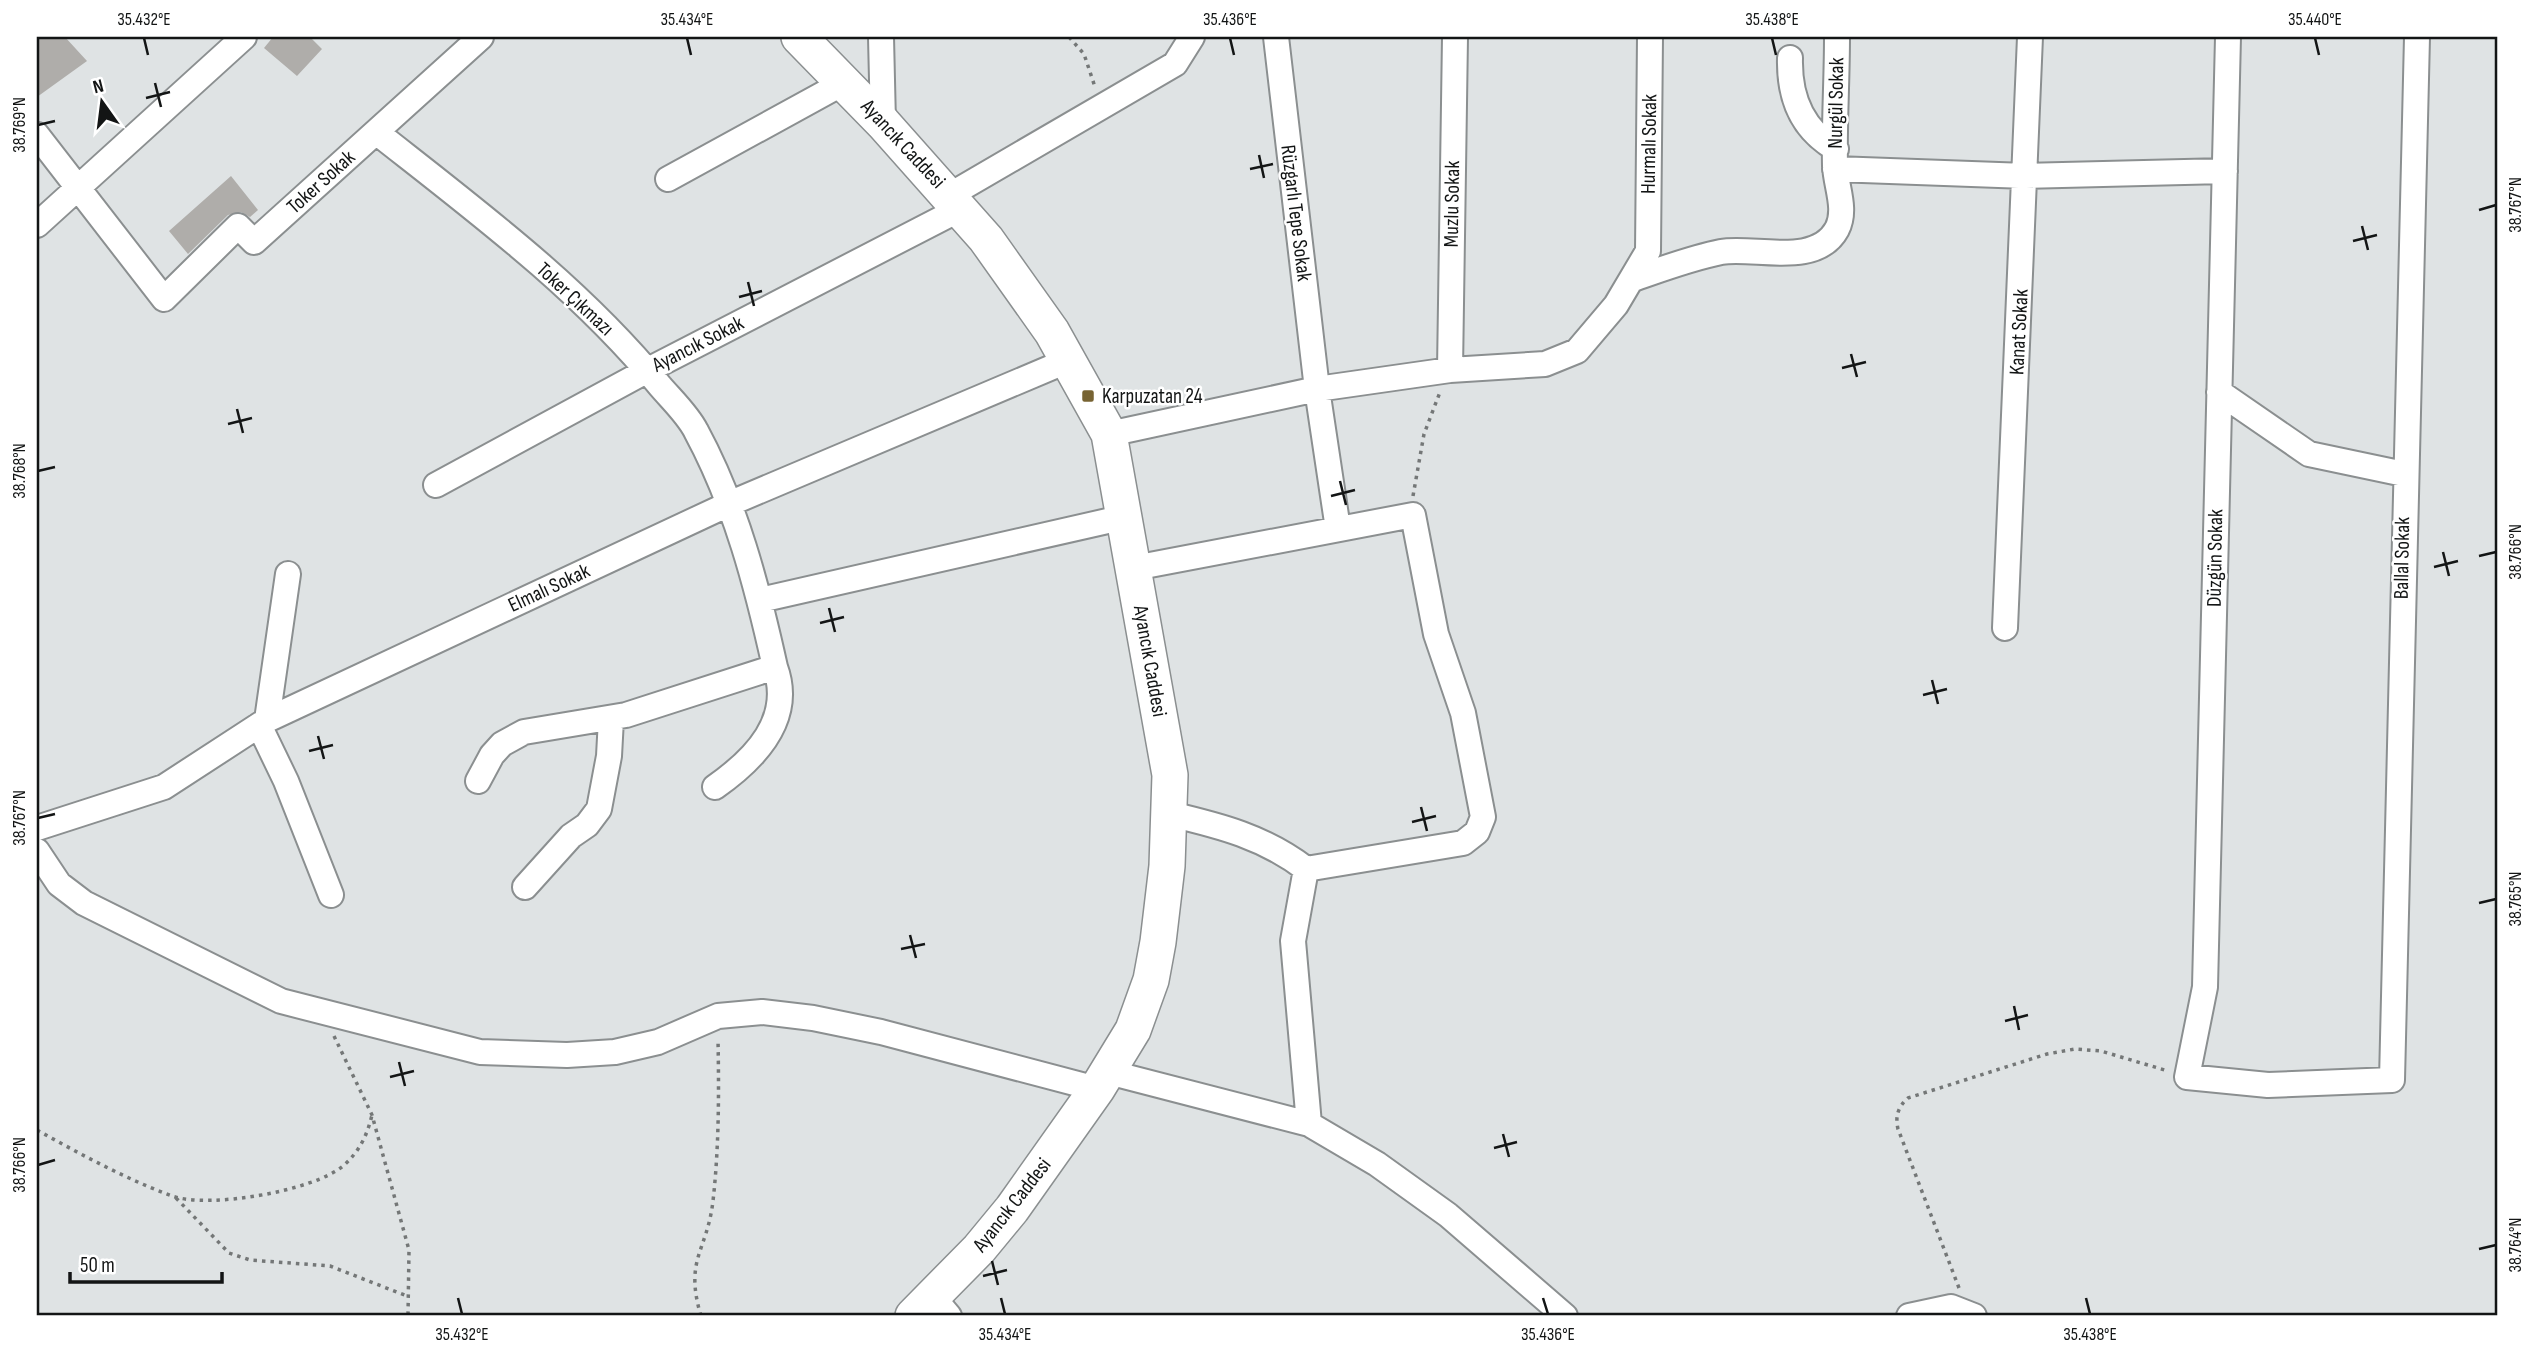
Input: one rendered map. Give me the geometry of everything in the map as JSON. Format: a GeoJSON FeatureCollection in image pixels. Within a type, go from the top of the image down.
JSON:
{"type":"FeatureCollection","features":[{"type":"Feature","properties":{"kind":"street"},"geometry":{"type":"LineString","coordinates":[[37,225],[244,37]]}},
{"type":"Feature","properties":{"kind":"street","name":"Toker Sokak"},"geometry":{"type":"LineString","coordinates":[[78,188],[164,299],[238,226],[254,242],[481,37]]}},
{"type":"Feature","properties":{"kind":"street","name":"Ayancık Caddesi"},"geometry":{"type":"LineString","coordinates":[[799,37],[845,82],[956,202],[1020,285],[1069,360],[1109,434],[1170,775],[1170,814],[1163,904],[1151,980],[1133,1030],[1103,1081],[1012,1209],[932,1310]]}},
{"type":"Feature","properties":{"kind":"street"},"geometry":{"type":"LineString","coordinates":[[881,37],[883,123]]}},
{"type":"Feature","properties":{"kind":"street","name":"Ayancık Sokak"},"geometry":{"type":"LineString","coordinates":[[436,485],[956,202],[1097,110],[1175,64],[1192,37]]}},
{"type":"Feature","properties":{"kind":"street","name":"Rüzgarlı Tepe Sokak"},"geometry":{"type":"LineString","coordinates":[[1276,37],[1317,388],[1338,529]]}},
{"type":"Feature","properties":{"kind":"street","name":"Muzlu Sokak"},"geometry":{"type":"LineString","coordinates":[[1450,370],[1455,37]]}},
{"type":"Feature","properties":{"kind":"street","name":"Hurmalı Sokak"},"geometry":{"type":"LineString","coordinates":[[1633,279],[1648,251],[1650,37]]}},
{"type":"Feature","properties":{"kind":"street","name":"Nurgül Sokak"},"geometry":{"type":"LineString","coordinates":[[1633,279],[1713,254],[1741,250],[1797,252],[1823,243],[1839,225],[1841,201],[1835,159],[1837,37]]}},
{"type":"Feature","properties":{"kind":"street","name":"Kanat Sokak"},"geometry":{"type":"LineString","coordinates":[[2005,628],[2030,37]]}},
{"type":"Feature","properties":{"kind":"street","name":"Düzgün Sokak"},"geometry":{"type":"LineString","coordinates":[[2188,1077],[2205,987],[2228,37]]}},
{"type":"Feature","properties":{"kind":"street","name":"Ballal Sokak"},"geometry":{"type":"LineString","coordinates":[[2188,1077],[2267,1085],[2392,1080],[2404,474],[2417,37]]}},
{"type":"Feature","properties":{"kind":"street"},"geometry":{"type":"LineString","coordinates":[[1790,58],[1792,91],[1802,117],[1835,159],[2026,176],[2225,171]]}},
{"type":"Feature","properties":{"kind":"street"},"geometry":{"type":"LineString","coordinates":[[668,179],[845,82]]}},
{"type":"Feature","properties":{"kind":"street","name":"Toker Çıkmazı"},"geometry":{"type":"LineString","coordinates":[[376,132],[542,268],[613,333],[648,370],[695,429],[730,503],[760,600],[781,694],[780,707],[772,729],[743,765],[715,787]]}},
{"type":"Feature","properties":{"kind":"street"},"geometry":{"type":"LineString","coordinates":[[37,135],[78,188]]}},
{"type":"Feature","properties":{"kind":"street"},"geometry":{"type":"LineString","coordinates":[[1109,434],[1317,388],[1450,370],[1545,364],[1567,357],[1588,342],[1633,279]]}},
{"type":"Feature","properties":{"kind":"street","name":"Elmalı Sokak"},"geometry":{"type":"LineString","coordinates":[[37,828],[164,787],[263,723],[730,503],[1069,360]]}},
{"type":"Feature","properties":{"kind":"street"},"geometry":{"type":"LineString","coordinates":[[2220,392],[2309,454],[2404,474]]}},
{"type":"Feature","properties":{"kind":"street"},"geometry":{"type":"LineString","coordinates":[[1134,568],[1413,515],[1436,635],[1463,713],[1483,810],[1481,825],[1463,843],[1306,869],[1267,843],[1247,834],[1170,814]]}},
{"type":"Feature","properties":{"kind":"street"},"geometry":{"type":"LineString","coordinates":[[760,600],[1125,517]]}},
{"type":"Feature","properties":{"kind":"street"},"geometry":{"type":"LineString","coordinates":[[288,574],[263,723],[331,895]]}},
{"type":"Feature","properties":{"kind":"street"},"geometry":{"type":"LineString","coordinates":[[478,781],[492,755],[502,744],[524,732],[611,719],[775,667]]}},
{"type":"Feature","properties":{"kind":"street"},"geometry":{"type":"LineString","coordinates":[[525,887],[571,836],[587,825],[598,809],[608,756],[611,719]]}},
{"type":"Feature","properties":{"kind":"street"},"geometry":{"type":"LineString","coordinates":[[37,851],[59,884],[84,903],[281,1001],[480,1052],[591,1055],[639,1047],[718,1016],[762,1012],[813,1018],[961,1052],[1309,1124],[1407,1184],[1458,1223],[1565,1316]]}},
{"type":"Feature","properties":{"kind":"street"},"geometry":{"type":"LineString","coordinates":[[1306,869],[1293,941],[1309,1124]]}},
{"type":"Feature","properties":{"kind":"street"},"geometry":{"type":"LineString","coordinates":[[1909,1316],[1951,1307],[1969,1313]]}},
{"type":"Feature","properties":{"kind":"path"},"geometry":{"type":"LineString","coordinates":[[1069,37],[1090,67],[1097,110]]}},
{"type":"Feature","properties":{"kind":"path"},"geometry":{"type":"LineString","coordinates":[[1413,515],[1415,475],[1422,445],[1450,370]]}},
{"type":"Feature","properties":{"kind":"path"},"geometry":{"type":"LineString","coordinates":[[323,1012],[372,1115],[409,1250],[408,1316]]}},
{"type":"Feature","properties":{"kind":"path"},"geometry":{"type":"LineString","coordinates":[[701,1316],[693,1288],[696,1262],[713,1202],[718,1016]]}},
{"type":"Feature","properties":{"kind":"path"},"geometry":{"type":"LineString","coordinates":[[1969,1313],[1898,1129],[1896,1117],[1902,1104],[1908,1098],[2047,1054],[2075,1049],[2101,1051],[2188,1077]]}},
{"type":"Feature","properties":{"kind":"path"},"geometry":{"type":"LineString","coordinates":[[175,1197],[246,1197],[314,1182],[338,1170],[355,1153],[364,1140],[372,1115]]}},
{"type":"Feature","properties":{"kind":"path"},"geometry":{"type":"LineString","coordinates":[[37,1130],[175,1197],[229,1253],[250,1260],[330,1266],[407,1297]]}},
{"type":"Feature","properties":{"kind":"building"},"geometry":{"type":"Polygon","coordinates":[[[37,37],[65,37],[87,61],[37,97],[37,37]]]}},
{"type":"Feature","properties":{"kind":"building"},"geometry":{"type":"Polygon","coordinates":[[[273,37],[310,37],[322,49],[297,76],[264,48],[273,37]]]}},
{"type":"Feature","properties":{"kind":"building"},"geometry":{"type":"Polygon","coordinates":[[[231,176],[258,210],[250,217],[241,212],[228,215],[188,254],[169,231],[231,176]]]}},
{"type":"Feature","properties":{"kind":"place","name":"Karpuzatan 24"},"geometry":{"type":"Point","coordinates":[1088,396]}}]}
